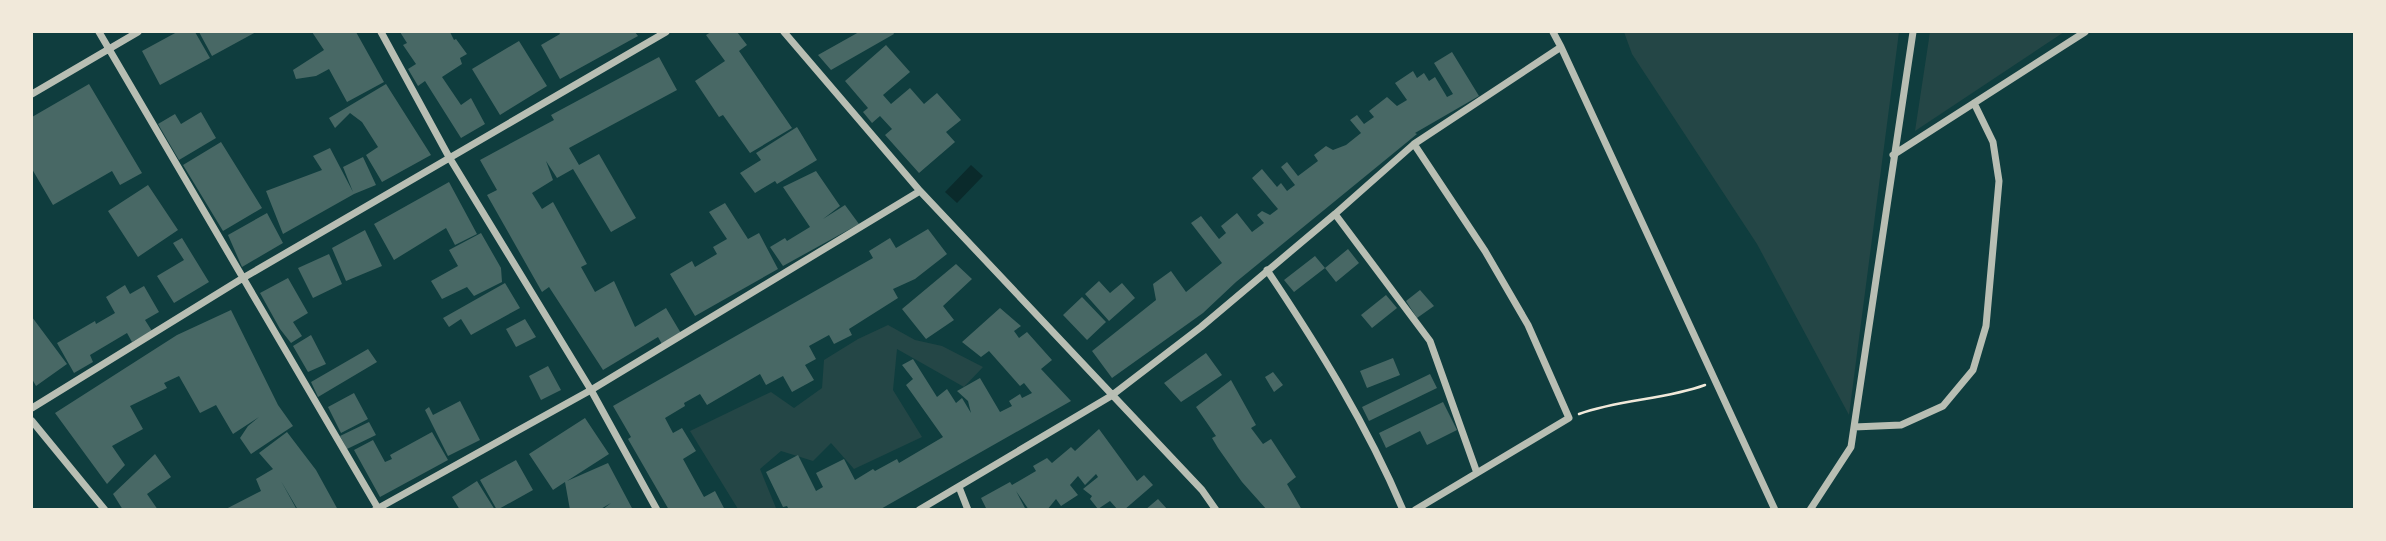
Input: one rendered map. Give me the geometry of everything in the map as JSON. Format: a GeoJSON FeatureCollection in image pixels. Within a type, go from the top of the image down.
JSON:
{"type":"FeatureCollection","features":[{"type":"Feature","properties":{"kind":"street"},"geometry":{"type":"LineString","coordinates":[[99,32],[377,509],[591,390],[920,191]]}},
{"type":"Feature","properties":{"kind":"street"},"geometry":{"type":"LineString","coordinates":[[32,94],[138,32]]}},
{"type":"Feature","properties":{"kind":"street"},"geometry":{"type":"LineString","coordinates":[[381,32],[449,157],[591,390],[657,509]]}},
{"type":"Feature","properties":{"kind":"street"},"geometry":{"type":"LineString","coordinates":[[32,408],[243,278],[666,32]]}},
{"type":"Feature","properties":{"kind":"street"},"geometry":{"type":"LineString","coordinates":[[784,32],[920,191],[1202,490],[1216,509]]}},
{"type":"Feature","properties":{"kind":"street"},"geometry":{"type":"LineString","coordinates":[[1553,32],[1775,509]]}},
{"type":"Feature","properties":{"kind":"street"},"geometry":{"type":"LineString","coordinates":[[1810,509],[1851,447],[1913,32]]}},
{"type":"Feature","properties":{"kind":"street"},"geometry":{"type":"LineString","coordinates":[[1893,155],[2085,32]]}},
{"type":"Feature","properties":{"kind":"street"},"geometry":{"type":"LineString","coordinates":[[919,509],[1111,396],[1201,327],[1414,144],[1561,47]]}},
{"type":"Feature","properties":{"kind":"street"},"geometry":{"type":"LineString","coordinates":[[1854,426],[1901,425],[1922,416],[1943,406],[1973,370],[1986,326],[1999,181],[1993,142],[1974,103]]}},
{"type":"Feature","properties":{"kind":"street"},"geometry":{"type":"LineString","coordinates":[[1414,144],[1485,251],[1528,325],[1569,418],[1415,509]]}},
{"type":"Feature","properties":{"kind":"street"},"geometry":{"type":"LineString","coordinates":[[1335,214],[1430,341],[1477,473]]}},
{"type":"Feature","properties":{"kind":"street"},"geometry":{"type":"LineString","coordinates":[[1267,270],[1311,334],[1370,441],[1403,509]]}},
{"type":"Feature","properties":{"kind":"street"},"geometry":{"type":"LineString","coordinates":[[32,421],[105,509]]}},
{"type":"Feature","properties":{"kind":"street"},"geometry":{"type":"LineString","coordinates":[[959,487],[968,509]]}},
{"type":"Feature","properties":{"kind":"path"},"geometry":{"type":"LineString","coordinates":[[1569,418],[1621,402],[1664,397],[1716,381]]}},
{"type":"Feature","properties":{"kind":"shaded area"},"geometry":{"type":"Polygon","coordinates":[[[1624,32],[1899,32],[1849,415],[1757,244],[1632,54],[1624,32]]]}},
{"type":"Feature","properties":{"kind":"shaded area"},"geometry":{"type":"Polygon","coordinates":[[[1930,32],[2064,32],[1915,131],[1930,32]]]}},
{"type":"Feature","properties":{"kind":"shaded area"},"geometry":{"type":"Polygon","coordinates":[[[971,165],[983,176],[957,203],[945,192],[971,165]]]}},
{"type":"Feature","properties":{"kind":"shaded area"},"geometry":{"type":"Polygon","coordinates":[[[888,325],[915,340],[942,346],[983,367],[964,387],[897,349],[893,390],[922,437],[854,469],[831,443],[813,461],[781,451],[760,469],[776,508],[738,509],[690,431],[771,392],[794,408],[822,388],[824,360],[858,339],[888,325]]]}},
{"type":"Feature","properties":{"kind":"building"},"geometry":{"type":"Polygon","coordinates":[[[177,32],[195,32],[210,58],[160,85],[142,51],[177,32]]]}},
{"type":"Feature","properties":{"kind":"building"},"geometry":{"type":"Polygon","coordinates":[[[199,32],[256,32],[212,56],[199,32]]]}},
{"type":"Feature","properties":{"kind":"building"},"geometry":{"type":"Polygon","coordinates":[[[312,32],[356,32],[384,82],[347,102],[329,69],[316,76],[296,79],[293,70],[324,50],[312,32]]]}},
{"type":"Feature","properties":{"kind":"building"},"geometry":{"type":"Polygon","coordinates":[[[400,32],[450,32],[467,54],[460,58],[462,64],[442,77],[461,105],[471,98],[485,124],[461,138],[425,81],[418,86],[408,69],[416,64],[403,45],[407,43],[400,32]]]}},
{"type":"Feature","properties":{"kind":"building"},"geometry":{"type":"Polygon","coordinates":[[[559,32],[635,32],[638,36],[560,79],[541,45],[560,34],[559,32]]]}},
{"type":"Feature","properties":{"kind":"building"},"geometry":{"type":"Polygon","coordinates":[[[711,32],[737,32],[747,45],[739,51],[792,128],[750,153],[723,115],[719,117],[695,81],[725,61],[706,35],[711,32]]]}},
{"type":"Feature","properties":{"kind":"building"},"geometry":{"type":"Polygon","coordinates":[[[859,32],[894,34],[831,70],[818,55],[859,32]]]}},
{"type":"Feature","properties":{"kind":"building"},"geometry":{"type":"Polygon","coordinates":[[[519,41],[547,86],[500,115],[472,69],[519,41]]]}},
{"type":"Feature","properties":{"kind":"building"},"geometry":{"type":"Polygon","coordinates":[[[886,45],[910,72],[883,95],[891,104],[910,88],[924,104],[937,93],[961,120],[946,132],[955,142],[919,173],[885,135],[892,129],[880,116],[872,123],[863,112],[868,108],[845,81],[886,45]]]}},
{"type":"Feature","properties":{"kind":"building"},"geometry":{"type":"Polygon","coordinates":[[[1452,52],[1479,96],[1415,133],[1417,134],[1236,282],[1203,313],[1112,378],[1092,351],[1156,300],[1153,284],[1171,271],[1186,292],[1222,263],[1191,223],[1201,216],[1219,239],[1226,233],[1221,226],[1237,213],[1252,232],[1264,223],[1257,215],[1262,211],[1270,215],[1278,209],[1252,178],[1262,169],[1277,187],[1281,183],[1287,191],[1295,185],[1281,167],[1287,162],[1298,176],[1318,161],[1314,155],[1326,146],[1333,150],[1346,145],[1361,133],[1350,120],[1357,115],[1364,124],[1374,117],[1369,111],[1387,97],[1397,106],[1407,100],[1395,83],[1413,71],[1417,78],[1424,73],[1429,81],[1435,77],[1447,97],[1453,94],[1434,63],[1452,52]]]}},
{"type":"Feature","properties":{"kind":"building"},"geometry":{"type":"Polygon","coordinates":[[[659,57],[677,90],[569,148],[579,165],[599,154],[636,218],[611,232],[573,169],[557,178],[546,161],[553,180],[532,193],[542,209],[553,202],[587,264],[581,267],[595,292],[614,281],[635,327],[666,308],[682,335],[663,346],[658,337],[603,370],[549,287],[542,292],[487,195],[497,190],[480,160],[554,120],[551,115],[659,57]]]}},
{"type":"Feature","properties":{"kind":"building"},"geometry":{"type":"Polygon","coordinates":[[[89,84],[142,173],[120,185],[112,171],[53,205],[32,169],[32,117],[89,84]]]}},
{"type":"Feature","properties":{"kind":"building"},"geometry":{"type":"Polygon","coordinates":[[[386,84],[431,155],[382,182],[366,155],[378,147],[362,122],[350,113],[335,128],[329,118],[386,84]]]}},
{"type":"Feature","properties":{"kind":"building"},"geometry":{"type":"Polygon","coordinates":[[[201,112],[216,138],[179,160],[158,124],[175,114],[181,124],[201,112]]]}},
{"type":"Feature","properties":{"kind":"building"},"geometry":{"type":"Polygon","coordinates":[[[797,127],[817,160],[777,184],[775,181],[755,193],[740,173],[761,160],[756,153],[797,127]]]}},
{"type":"Feature","properties":{"kind":"building"},"geometry":{"type":"Polygon","coordinates":[[[221,142],[262,208],[223,231],[183,165],[221,142]]]}},
{"type":"Feature","properties":{"kind":"building"},"geometry":{"type":"Polygon","coordinates":[[[330,148],[353,192],[343,167],[363,157],[376,185],[354,194],[283,234],[266,191],[322,170],[313,156],[330,148]]]}},
{"type":"Feature","properties":{"kind":"building"},"geometry":{"type":"Polygon","coordinates":[[[816,171],[840,206],[823,219],[845,205],[859,224],[783,266],[770,247],[785,238],[787,241],[810,227],[783,187],[816,171]]]}},
{"type":"Feature","properties":{"kind":"building"},"geometry":{"type":"Polygon","coordinates":[[[449,182],[477,234],[455,245],[446,228],[394,260],[374,224],[449,182]]]}},
{"type":"Feature","properties":{"kind":"building"},"geometry":{"type":"Polygon","coordinates":[[[148,185],[178,230],[138,257],[108,211],[148,185]]]}},
{"type":"Feature","properties":{"kind":"building"},"geometry":{"type":"Polygon","coordinates":[[[725,203],[748,239],[759,233],[778,269],[695,316],[670,274],[692,261],[695,267],[717,254],[713,247],[727,239],[709,212],[725,203]]]}},
{"type":"Feature","properties":{"kind":"building"},"geometry":{"type":"Polygon","coordinates":[[[267,213],[283,243],[242,267],[228,235],[267,213]]]}},
{"type":"Feature","properties":{"kind":"building"},"geometry":{"type":"Polygon","coordinates":[[[928,229],[947,254],[915,279],[893,289],[898,298],[849,329],[852,335],[834,344],[829,335],[809,346],[816,359],[805,365],[814,380],[792,392],[783,376],[766,385],[760,374],[707,405],[700,394],[665,418],[673,433],[682,428],[696,451],[683,459],[704,497],[715,491],[725,510],[669,510],[628,439],[631,437],[613,406],[873,258],[869,251],[890,238],[896,248],[928,229]]]}},
{"type":"Feature","properties":{"kind":"building"},"geometry":{"type":"Polygon","coordinates":[[[365,230],[382,266],[346,281],[332,248],[365,230]]]}},
{"type":"Feature","properties":{"kind":"building"},"geometry":{"type":"Polygon","coordinates":[[[481,233],[501,268],[502,282],[474,296],[467,287],[442,299],[431,281],[458,266],[449,250],[481,233]]]}},
{"type":"Feature","properties":{"kind":"building"},"geometry":{"type":"Polygon","coordinates":[[[182,238],[209,282],[174,303],[157,276],[184,260],[173,243],[182,238]]]}},
{"type":"Feature","properties":{"kind":"building"},"geometry":{"type":"Polygon","coordinates":[[[1348,249],[1359,263],[1336,282],[1325,268],[1348,249]]]}},
{"type":"Feature","properties":{"kind":"building"},"geometry":{"type":"Polygon","coordinates":[[[329,254],[342,284],[313,298],[298,268],[329,254]]]}},
{"type":"Feature","properties":{"kind":"building"},"geometry":{"type":"Polygon","coordinates":[[[1315,256],[1325,268],[1294,292],[1284,280],[1315,256]]]}},
{"type":"Feature","properties":{"kind":"building"},"geometry":{"type":"Polygon","coordinates":[[[956,264],[972,279],[943,306],[954,320],[926,339],[902,309],[956,264]]]}},
{"type":"Feature","properties":{"kind":"building"},"geometry":{"type":"Polygon","coordinates":[[[288,278],[308,313],[293,322],[302,336],[291,343],[260,293],[288,278]]]}},
{"type":"Feature","properties":{"kind":"building"},"geometry":{"type":"Polygon","coordinates":[[[1099,281],[1110,293],[1122,283],[1135,298],[1109,321],[1085,294],[1099,281]]]}},
{"type":"Feature","properties":{"kind":"building"},"geometry":{"type":"Polygon","coordinates":[[[505,283],[520,308],[471,335],[461,319],[449,327],[443,318],[505,283]]]}},
{"type":"Feature","properties":{"kind":"building"},"geometry":{"type":"Polygon","coordinates":[[[125,285],[130,294],[144,286],[159,312],[145,320],[152,331],[132,342],[127,333],[90,355],[93,362],[74,373],[57,343],[115,313],[106,297],[125,285]]]}},
{"type":"Feature","properties":{"kind":"building"},"geometry":{"type":"Polygon","coordinates":[[[1420,290],[1434,306],[1417,318],[1406,301],[1420,290]]]}},
{"type":"Feature","properties":{"kind":"building"},"geometry":{"type":"Polygon","coordinates":[[[1386,295],[1397,308],[1372,328],[1361,315],[1386,295]]]}},
{"type":"Feature","properties":{"kind":"building"},"geometry":{"type":"Polygon","coordinates":[[[1082,297],[1106,322],[1087,340],[1063,315],[1082,297]]]}},
{"type":"Feature","properties":{"kind":"building"},"geometry":{"type":"Polygon","coordinates":[[[1000,308],[1021,326],[1014,331],[1019,338],[1027,332],[1052,360],[1041,369],[1071,401],[879,510],[789,510],[787,506],[783,507],[766,472],[798,455],[816,491],[823,487],[816,473],[844,459],[855,480],[897,459],[899,463],[943,437],[906,385],[913,379],[902,365],[913,359],[937,397],[947,389],[956,403],[962,398],[971,413],[968,401],[957,391],[980,378],[1000,412],[1012,406],[1009,401],[1020,394],[1022,398],[1032,393],[1024,383],[1020,386],[989,351],[981,357],[962,342],[1000,308]]]}},
{"type":"Feature","properties":{"kind":"building"},"geometry":{"type":"Polygon","coordinates":[[[231,310],[278,405],[293,426],[251,454],[240,438],[248,426],[259,417],[233,434],[216,405],[200,413],[179,376],[164,383],[167,388],[130,406],[143,429],[112,446],[125,465],[107,484],[55,413],[177,335],[231,310]]]}},
{"type":"Feature","properties":{"kind":"building"},"geometry":{"type":"Polygon","coordinates":[[[32,317],[67,364],[36,386],[32,379],[32,317]]]}},
{"type":"Feature","properties":{"kind":"building"},"geometry":{"type":"Polygon","coordinates":[[[525,319],[536,337],[516,347],[506,329],[525,319]]]}},
{"type":"Feature","properties":{"kind":"building"},"geometry":{"type":"Polygon","coordinates":[[[311,335],[326,364],[308,372],[293,346],[311,335]]]}},
{"type":"Feature","properties":{"kind":"building"},"geometry":{"type":"Polygon","coordinates":[[[368,349],[377,362],[318,397],[311,382],[368,349]]]}},
{"type":"Feature","properties":{"kind":"building"},"geometry":{"type":"Polygon","coordinates":[[[1206,353],[1222,375],[1181,402],[1164,383],[1206,353]]]}},
{"type":"Feature","properties":{"kind":"building"},"geometry":{"type":"Polygon","coordinates":[[[1393,358],[1400,375],[1367,388],[1360,371],[1393,358]]]}},
{"type":"Feature","properties":{"kind":"building"},"geometry":{"type":"Polygon","coordinates":[[[548,366],[561,390],[541,400],[529,376],[548,366]]]}},
{"type":"Feature","properties":{"kind":"building"},"geometry":{"type":"Polygon","coordinates":[[[1273,372],[1283,385],[1274,392],[1265,377],[1273,372]]]}},
{"type":"Feature","properties":{"kind":"building"},"geometry":{"type":"Polygon","coordinates":[[[1430,374],[1437,388],[1369,421],[1362,407],[1430,374]]]}},
{"type":"Feature","properties":{"kind":"building"},"geometry":{"type":"Polygon","coordinates":[[[1231,380],[1256,425],[1251,428],[1263,444],[1271,439],[1296,477],[1287,484],[1302,510],[1267,510],[1242,482],[1212,438],[1216,436],[1196,407],[1231,380]]]}},
{"type":"Feature","properties":{"kind":"building"},"geometry":{"type":"Polygon","coordinates":[[[354,393],[368,419],[341,433],[328,407],[354,393]]]}},
{"type":"Feature","properties":{"kind":"building"},"geometry":{"type":"Polygon","coordinates":[[[460,401],[480,440],[448,456],[425,410],[429,407],[433,415],[460,401]]]}},
{"type":"Feature","properties":{"kind":"building"},"geometry":{"type":"Polygon","coordinates":[[[1443,402],[1457,430],[1427,445],[1420,431],[1386,448],[1379,433],[1443,402]]]}},
{"type":"Feature","properties":{"kind":"building"},"geometry":{"type":"Polygon","coordinates":[[[585,418],[609,454],[567,481],[608,463],[633,510],[602,510],[611,503],[599,510],[570,510],[565,482],[553,490],[529,454],[585,418]]]}},
{"type":"Feature","properties":{"kind":"building"},"geometry":{"type":"Polygon","coordinates":[[[369,422],[376,435],[347,449],[340,436],[369,422]]]}},
{"type":"Feature","properties":{"kind":"building"},"geometry":{"type":"Polygon","coordinates":[[[1099,429],[1137,481],[1144,475],[1153,485],[1124,510],[1118,510],[1110,501],[1098,509],[1090,499],[1092,496],[1083,489],[1098,477],[1096,474],[1085,485],[1078,476],[1070,485],[1078,495],[1061,506],[1056,499],[1047,510],[1029,510],[1016,491],[1026,510],[987,510],[981,498],[1036,471],[1033,466],[1047,458],[1052,463],[1071,447],[1075,451],[1099,429]]]}},
{"type":"Feature","properties":{"kind":"building"},"geometry":{"type":"Polygon","coordinates":[[[287,432],[316,470],[338,510],[298,510],[281,481],[297,510],[224,510],[261,491],[256,479],[273,469],[259,453],[287,432]]]}},
{"type":"Feature","properties":{"kind":"building"},"geometry":{"type":"Polygon","coordinates":[[[432,432],[448,460],[380,497],[354,450],[373,440],[385,462],[392,459],[390,455],[432,432]]]}},
{"type":"Feature","properties":{"kind":"building"},"geometry":{"type":"Polygon","coordinates":[[[155,454],[171,477],[147,494],[158,510],[123,510],[113,494],[155,454]]]}},
{"type":"Feature","properties":{"kind":"building"},"geometry":{"type":"Polygon","coordinates":[[[516,460],[533,490],[497,510],[480,480],[516,460]]]}},
{"type":"Feature","properties":{"kind":"building"},"geometry":{"type":"Polygon","coordinates":[[[477,481],[495,510],[460,510],[452,497],[477,481]]]}},
{"type":"Feature","properties":{"kind":"building"},"geometry":{"type":"Polygon","coordinates":[[[1158,499],[1168,510],[1145,510],[1158,499]]]}}]}
